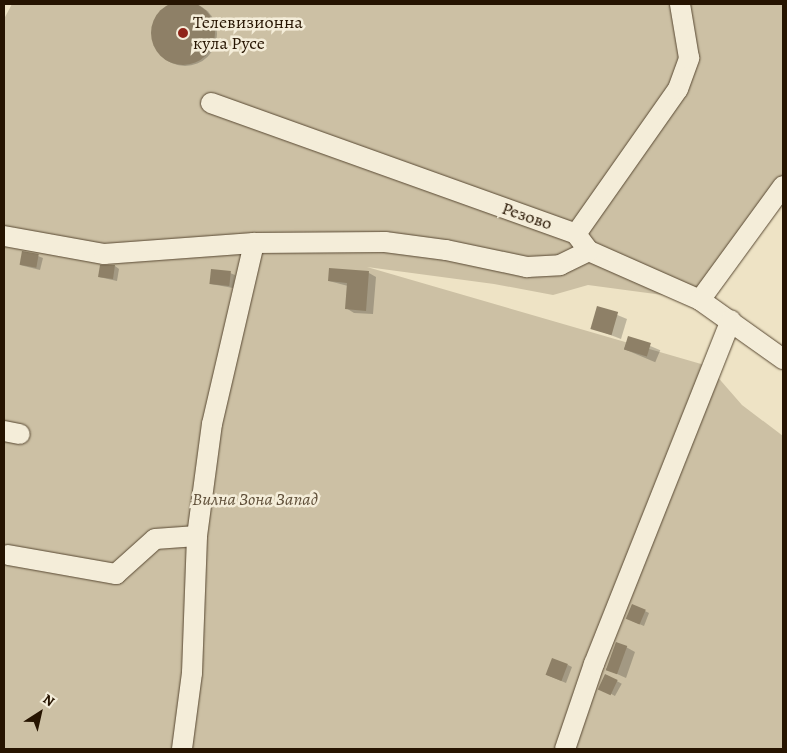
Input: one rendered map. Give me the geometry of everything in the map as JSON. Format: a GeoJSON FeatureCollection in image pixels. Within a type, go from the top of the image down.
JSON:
{"type":"FeatureCollection","features":[{"type":"Feature","properties":{"kind":"street"},"geometry":{"type":"LineString","coordinates":[[576,234],[678,89],[689,58],[680,4]]}},
{"type":"Feature","properties":{"kind":"street","name":"Резово"},"geometry":{"type":"LineString","coordinates":[[211,103],[576,234],[590,251],[700,300],[731,320],[783,359]]}},
{"type":"Feature","properties":{"kind":"street"},"geometry":{"type":"LineString","coordinates":[[700,300],[783,186]]}},
{"type":"Feature","properties":{"kind":"street"},"geometry":{"type":"LineString","coordinates":[[4,236],[104,254],[254,243],[386,242],[446,250],[527,267],[560,264],[590,251]]}},
{"type":"Feature","properties":{"kind":"street"},"geometry":{"type":"LineString","coordinates":[[182,749],[192,673],[197,536],[212,424],[254,243]]}},
{"type":"Feature","properties":{"kind":"street"},"geometry":{"type":"LineString","coordinates":[[565,749],[594,664],[731,320]]}},
{"type":"Feature","properties":{"kind":"street"},"geometry":{"type":"LineString","coordinates":[[8,555],[116,574],[155,539],[197,536]]}},
{"type":"Feature","properties":{"kind":"green space","name":"Вилна Зона Запад"},"geometry":{"type":"Polygon","coordinates":[[[12,4],[783,4],[783,186],[700,300],[588,285],[553,295],[494,284],[367,267],[708,366],[742,405],[783,436],[783,749],[4,749],[4,19],[12,4]]]}},
{"type":"Feature","properties":{"kind":"building","name":"Телевизионна кула Русе"},"geometry":{"type":"Polygon","coordinates":[[[183,1],[201,7],[209,15],[215,33],[209,51],[201,59],[183,65],[165,59],[157,51],[151,33],[157,15],[165,7],[183,1]]]}},
{"type":"Feature","properties":{"kind":"building"},"geometry":{"type":"Polygon","coordinates":[[[22,251],[39,254],[36,268],[20,265],[22,251]]]}},
{"type":"Feature","properties":{"kind":"building"},"geometry":{"type":"Polygon","coordinates":[[[100,265],[115,265],[113,279],[98,277],[100,265]]]}},
{"type":"Feature","properties":{"kind":"building"},"geometry":{"type":"Polygon","coordinates":[[[329,268],[369,271],[366,311],[345,309],[347,283],[328,281],[329,268]]]}},
{"type":"Feature","properties":{"kind":"building"},"geometry":{"type":"Polygon","coordinates":[[[211,269],[231,271],[229,286],[209,284],[211,269]]]}},
{"type":"Feature","properties":{"kind":"building"},"geometry":{"type":"Polygon","coordinates":[[[597,306],[618,312],[612,335],[590,329],[597,306]]]}},
{"type":"Feature","properties":{"kind":"building"},"geometry":{"type":"Polygon","coordinates":[[[628,336],[651,343],[647,356],[624,349],[628,336]]]}},
{"type":"Feature","properties":{"kind":"building"},"geometry":{"type":"Polygon","coordinates":[[[632,604],[646,610],[640,625],[626,619],[632,604]]]}},
{"type":"Feature","properties":{"kind":"building"},"geometry":{"type":"Polygon","coordinates":[[[616,642],[627,646],[617,674],[606,670],[616,642]]]}},
{"type":"Feature","properties":{"kind":"building"},"geometry":{"type":"Polygon","coordinates":[[[552,658],[568,664],[561,681],[546,675],[552,658]]]}},
{"type":"Feature","properties":{"kind":"building"},"geometry":{"type":"Polygon","coordinates":[[[605,674],[618,680],[611,695],[598,689],[605,674]]]}},
{"type":"Feature","properties":{"kind":"place","name":"Телевизионна кула Русе"},"geometry":{"type":"Point","coordinates":[183,33]}}]}
